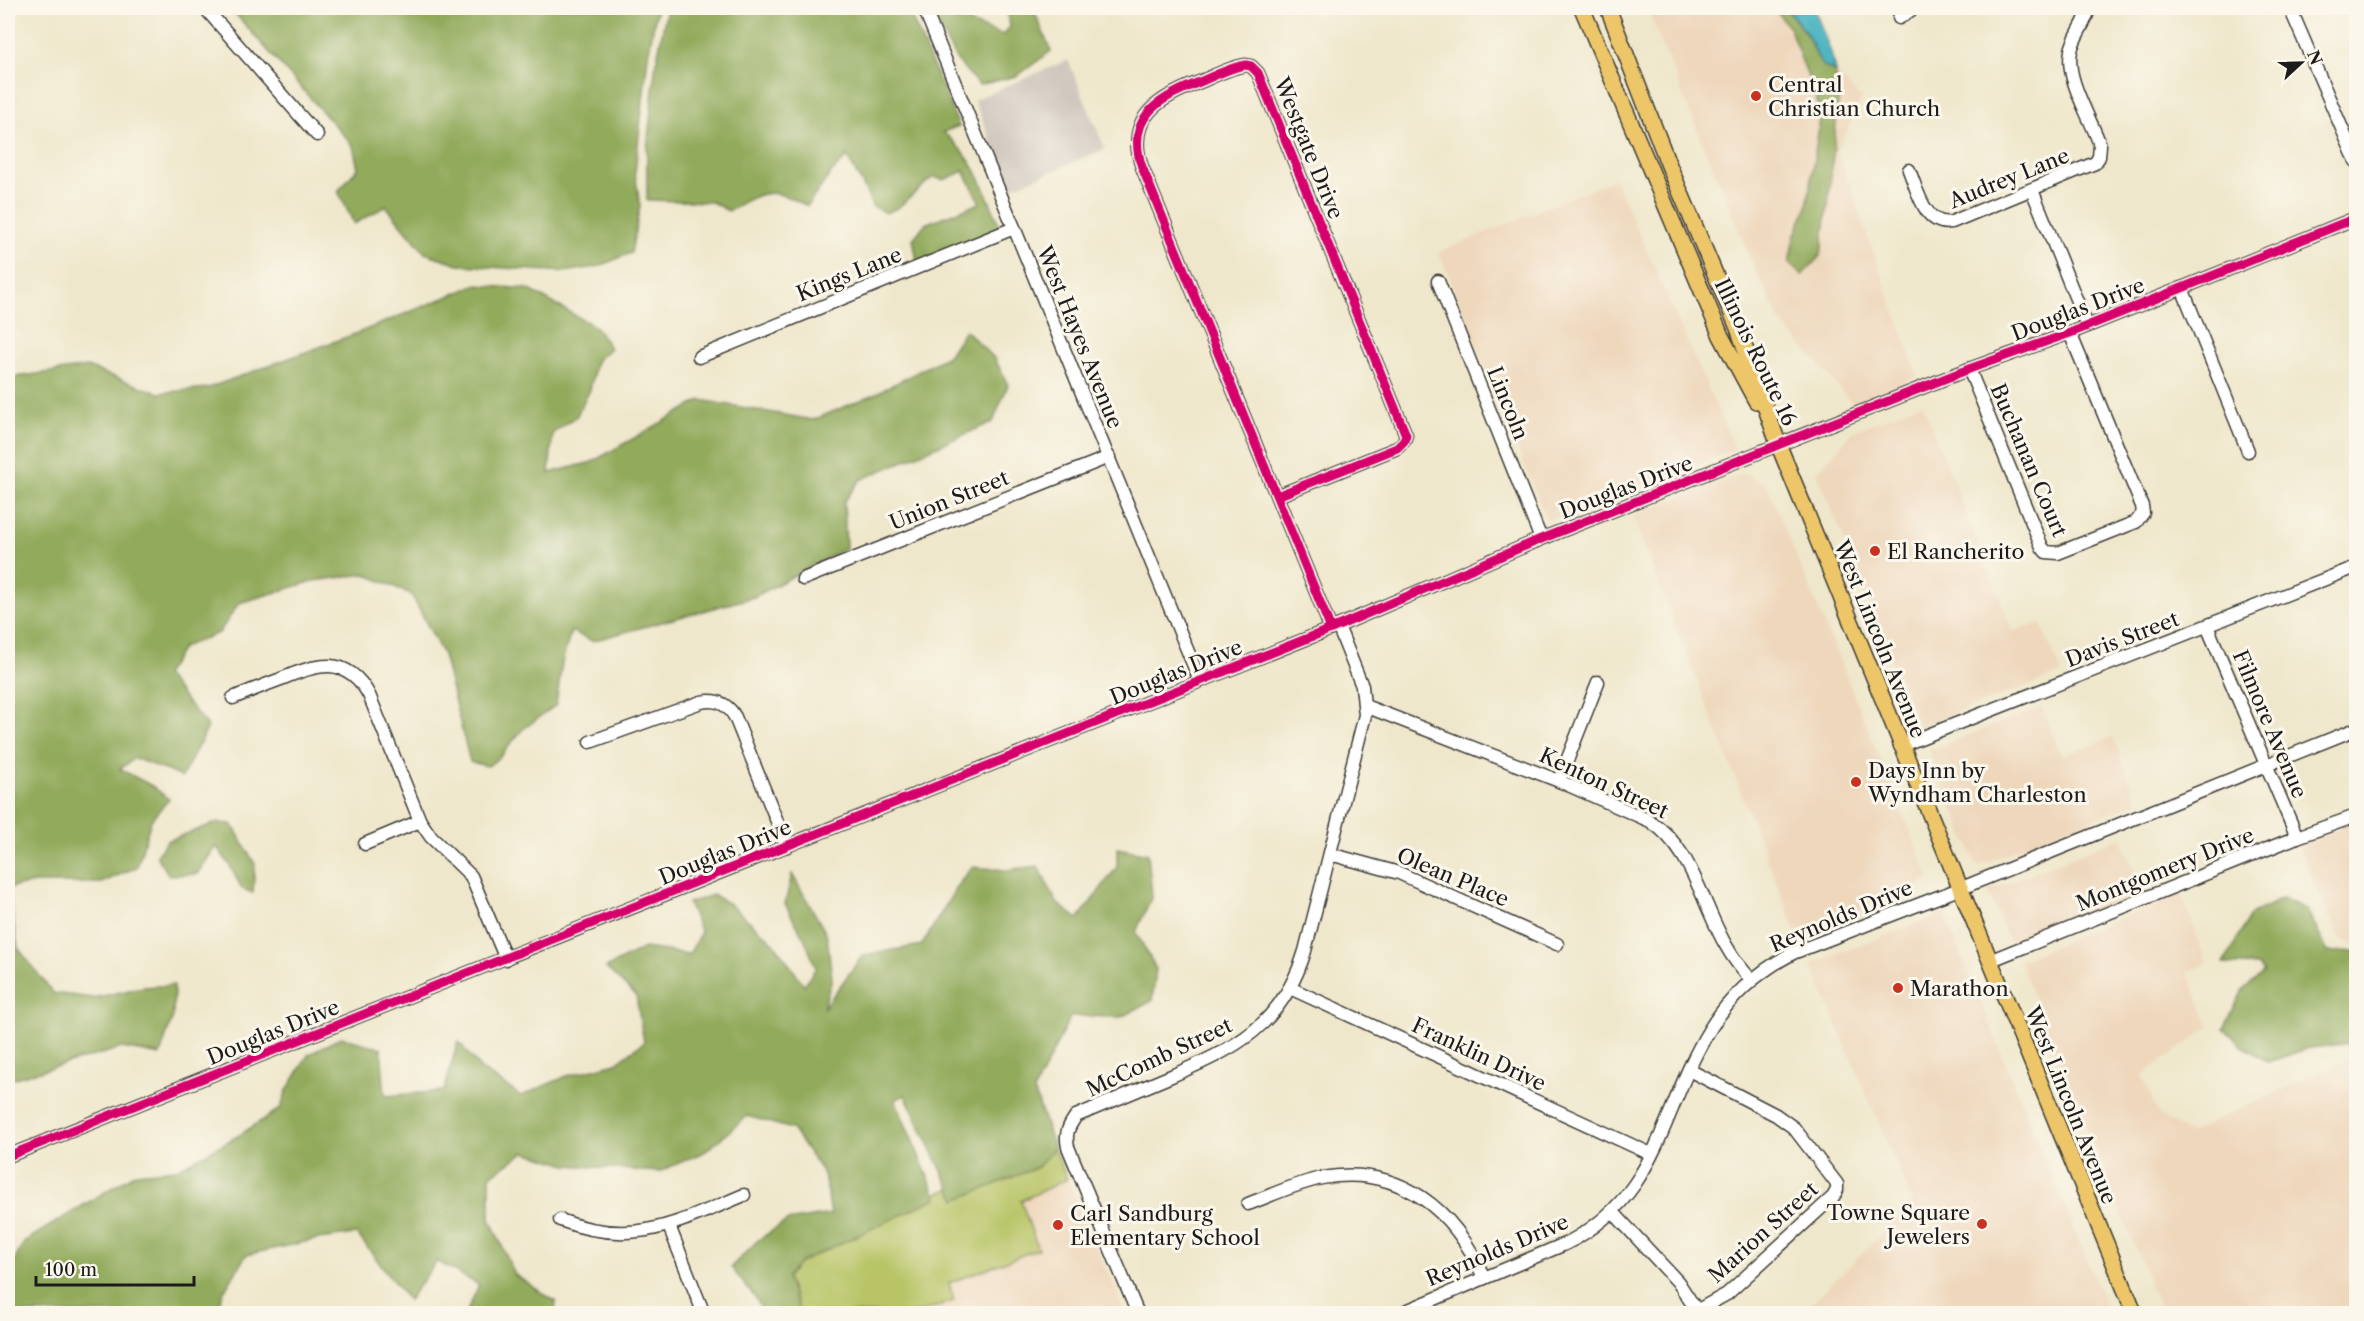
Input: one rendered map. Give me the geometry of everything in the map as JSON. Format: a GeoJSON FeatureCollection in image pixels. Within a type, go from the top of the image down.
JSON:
{"type":"FeatureCollection","features":[{"type":"Feature","properties":{"kind":"main road","name":"Illinois Route 16"},"geometry":{"type":"LineString","coordinates":[[1582,8],[1721,336],[1779,446]]}},
{"type":"Feature","properties":{"kind":"main road","name":"Illinois Route 16"},"geometry":{"type":"LineString","coordinates":[[1608,8],[1672,173],[1738,328],[1779,446]]}},
{"type":"Feature","properties":{"kind":"main road","name":"West Lincoln Avenue"},"geometry":{"type":"LineString","coordinates":[[1779,446],[1900,746],[2135,1314]]}},
{"type":"Feature","properties":{"kind":"street"},"geometry":{"type":"LineString","coordinates":[[205,8],[316,135]]}},
{"type":"Feature","properties":{"kind":"street","name":"West Hayes Avenue"},"geometry":{"type":"LineString","coordinates":[[924,8],[1200,681]]}},
{"type":"Feature","properties":{"kind":"street"},"geometry":{"type":"LineString","coordinates":[[1899,18],[1914,8]]}},
{"type":"Feature","properties":{"kind":"street","name":"Audrey Lane"},"geometry":{"type":"LineString","coordinates":[[1909,170],[1927,211],[1936,221],[1943,223],[2088,167],[2099,157],[2099,142],[2070,66],[2073,42],[2085,21],[2089,8]]}},
{"type":"Feature","properties":{"kind":"street"},"geometry":{"type":"LineString","coordinates":[[2290,8],[2356,161]]}},
{"type":"Feature","properties":{"kind":"street","name":"Westgate Drive"},"geometry":{"type":"LineString","coordinates":[[1277,496],[1397,448],[1406,435],[1256,69],[1246,64],[1162,98],[1153,106],[1143,121],[1138,139],[1138,151],[1142,167],[1277,496],[1335,628]]}},
{"type":"Feature","properties":{"kind":"street"},"geometry":{"type":"LineString","coordinates":[[2032,190],[2087,326]]}},
{"type":"Feature","properties":{"kind":"street","name":"Douglas Drive"},"geometry":{"type":"LineString","coordinates":[[8,1156],[1335,628],[1541,539],[1969,369],[2070,333],[2356,218]]}},
{"type":"Feature","properties":{"kind":"street","name":"Kings Lane"},"geometry":{"type":"LineString","coordinates":[[699,357],[1014,228]]}},
{"type":"Feature","properties":{"kind":"street","name":"Lincoln"},"geometry":{"type":"LineString","coordinates":[[1438,281],[1541,539]]}},
{"type":"Feature","properties":{"kind":"street"},"geometry":{"type":"LineString","coordinates":[[2182,288],[2248,451]]}},
{"type":"Feature","properties":{"kind":"street","name":"Buchanan Court"},"geometry":{"type":"LineString","coordinates":[[1969,369],[2042,547],[2046,552],[2058,553],[2136,522],[2143,513],[2070,333]]}},
{"type":"Feature","properties":{"kind":"street","name":"Union Street"},"geometry":{"type":"LineString","coordinates":[[802,579],[1109,457]]}},
{"type":"Feature","properties":{"kind":"street","name":"Davis Street"},"geometry":{"type":"LineString","coordinates":[[1900,746],[2356,567]]}},
{"type":"Feature","properties":{"kind":"street","name":"Filmore Avenue"},"geometry":{"type":"LineString","coordinates":[[2207,626],[2297,837]]}},
{"type":"Feature","properties":{"kind":"street","name":"McComb Street"},"geometry":{"type":"LineString","coordinates":[[1138,1314],[1068,1147],[1066,1137],[1069,1126],[1076,1116],[1231,1049],[1262,1026],[1290,988],[1305,951],[1362,729],[1365,706],[1362,686],[1335,628]]}},
{"type":"Feature","properties":{"kind":"street"},"geometry":{"type":"LineString","coordinates":[[233,698],[315,666],[327,665],[347,670],[356,676],[369,695],[420,821],[431,837],[471,876],[506,959]]}},
{"type":"Feature","properties":{"kind":"street"},"geometry":{"type":"LineString","coordinates":[[1559,780],[1598,682]]}},
{"type":"Feature","properties":{"kind":"street"},"geometry":{"type":"LineString","coordinates":[[590,742],[701,702],[710,700],[725,705],[735,717],[787,846]]}},
{"type":"Feature","properties":{"kind":"street","name":"Kenton Street"},"geometry":{"type":"LineString","coordinates":[[1365,706],[1559,780],[1650,821],[1672,838],[1688,862],[1719,935],[1752,980]]}},
{"type":"Feature","properties":{"kind":"street","name":"Reynolds Drive"},"geometry":{"type":"LineString","coordinates":[[1399,1314],[1582,1235],[1613,1212],[1638,1180],[1709,1030],[1731,1000],[1775,962],[2356,729]]}},
{"type":"Feature","properties":{"kind":"street","name":"Montgomery Drive"},"geometry":{"type":"LineString","coordinates":[[1989,961],[2297,837],[2356,816]]}},
{"type":"Feature","properties":{"kind":"street"},"geometry":{"type":"LineString","coordinates":[[365,844],[420,821]]}},
{"type":"Feature","properties":{"kind":"street","name":"Olean Place"},"geometry":{"type":"LineString","coordinates":[[1330,854],[1399,873],[1557,944]]}},
{"type":"Feature","properties":{"kind":"street","name":"Franklin Drive"},"geometry":{"type":"LineString","coordinates":[[1290,988],[1651,1154]]}},
{"type":"Feature","properties":{"kind":"street","name":"Marion Street"},"geometry":{"type":"LineString","coordinates":[[1689,1070],[1783,1119],[1804,1138],[1837,1184],[1833,1197],[1739,1284],[1699,1312]]}},
{"type":"Feature","properties":{"kind":"street"},"geometry":{"type":"LineString","coordinates":[[1248,1204],[1323,1178],[1343,1176],[1384,1181],[1417,1195],[1447,1218],[1469,1246],[1484,1278]]}},
{"type":"Feature","properties":{"kind":"street"},"geometry":{"type":"LineString","coordinates":[[560,1220],[606,1233],[640,1232],[669,1226],[744,1195]]}},
{"type":"Feature","properties":{"kind":"street"},"geometry":{"type":"LineString","coordinates":[[1613,1212],[1678,1282],[1699,1312]]}},
{"type":"Feature","properties":{"kind":"street"},"geometry":{"type":"LineString","coordinates":[[669,1226],[704,1314]]}},
{"type":"Feature","properties":{"kind":"shaded area"},"geometry":{"type":"Polygon","coordinates":[[[1647,8],[1786,8],[1807,34],[1821,64],[1835,72],[1862,99],[1837,150],[1918,377],[1853,404],[1779,319],[1754,267],[1647,8]]]}},
{"type":"Feature","properties":{"kind":"shaded area"},"geometry":{"type":"Polygon","coordinates":[[[1068,60],[1105,149],[1011,188],[974,100],[1068,60]]]}},
{"type":"Feature","properties":{"kind":"shaded area"},"geometry":{"type":"Polygon","coordinates":[[[1615,179],[1735,449],[1547,521],[1439,252],[1615,179]]]}},
{"type":"Feature","properties":{"kind":"shaded area"},"geometry":{"type":"Polygon","coordinates":[[[1922,403],[2013,632],[2040,623],[2062,673],[1919,727],[1817,472],[1854,431],[1922,403]]]}},
{"type":"Feature","properties":{"kind":"shaded area"},"geometry":{"type":"Polygon","coordinates":[[[1745,473],[1767,485],[1930,879],[1908,891],[1796,932],[1632,516],[1745,473]]]}},
{"type":"Feature","properties":{"kind":"shaded area"},"geometry":{"type":"Polygon","coordinates":[[[2041,708],[2062,756],[2113,737],[2137,802],[1977,866],[1929,750],[2041,708]]]}},
{"type":"Feature","properties":{"kind":"shaded area"},"geometry":{"type":"Polygon","coordinates":[[[2356,822],[2356,943],[2340,940],[2298,845],[2356,822]]]}},
{"type":"Feature","properties":{"kind":"shaded area"},"geometry":{"type":"Polygon","coordinates":[[[2121,837],[2143,893],[2011,946],[1988,891],[2121,837]]]}},
{"type":"Feature","properties":{"kind":"shaded area"},"geometry":{"type":"Polygon","coordinates":[[[2181,893],[2207,964],[2187,972],[2210,1027],[2142,1075],[2159,1115],[2189,1133],[2356,1056],[2356,1313],[2162,1313],[2019,961],[2181,893]]]}},
{"type":"Feature","properties":{"kind":"shaded area"},"geometry":{"type":"Polygon","coordinates":[[[1944,913],[2109,1313],[1802,1313],[1913,1203],[1811,964],[1944,913]]]}},
{"type":"Feature","properties":{"kind":"shaded area","name":"Carl Sandburg Elementary School"},"geometry":{"type":"Polygon","coordinates":[[[1067,1179],[1125,1313],[916,1314],[954,1301],[948,1283],[1038,1249],[1020,1201],[1067,1179]]]}},
{"type":"Feature","properties":{"kind":"green space"},"geometry":{"type":"Polygon","coordinates":[[[230,8],[657,8],[648,56],[635,172],[640,206],[631,253],[597,267],[563,272],[462,265],[425,253],[386,206],[354,224],[338,191],[358,168],[353,146],[230,8]]]}},
{"type":"Feature","properties":{"kind":"green space"},"geometry":{"type":"Polygon","coordinates":[[[667,8],[905,8],[913,20],[959,126],[943,132],[972,165],[985,189],[1002,231],[917,262],[913,239],[925,224],[980,203],[964,171],[944,180],[933,177],[899,207],[886,213],[872,206],[847,157],[831,173],[807,206],[775,194],[759,195],[728,211],[712,202],[647,200],[647,150],[655,69],[667,8]]]}},
{"type":"Feature","properties":{"kind":"green space"},"geometry":{"type":"Polygon","coordinates":[[[929,8],[961,8],[970,23],[1003,35],[1010,27],[1007,8],[1033,8],[1051,51],[1017,76],[979,85],[957,61],[929,8]]]}},
{"type":"Feature","properties":{"kind":"green space"},"geometry":{"type":"Polygon","coordinates":[[[1774,8],[1786,8],[1808,37],[1821,64],[1835,72],[1839,93],[1821,255],[1802,275],[1789,264],[1794,237],[1807,207],[1821,112],[1790,29],[1774,8]]]}},
{"type":"Feature","properties":{"kind":"green space"},"geometry":{"type":"Polygon","coordinates":[[[476,285],[528,289],[596,327],[610,348],[596,361],[590,390],[576,417],[553,433],[549,473],[592,462],[701,400],[813,420],[875,394],[948,356],[965,330],[995,359],[1008,385],[993,422],[860,480],[844,502],[846,548],[754,597],[592,641],[571,631],[562,663],[556,705],[522,730],[500,757],[488,766],[470,762],[443,655],[411,594],[365,574],[314,581],[239,603],[219,633],[183,647],[165,675],[208,727],[182,777],[135,758],[120,769],[152,786],[169,799],[151,820],[137,867],[101,883],[35,883],[8,888],[8,378],[87,367],[159,393],[208,388],[355,334],[476,285]]]}},
{"type":"Feature","properties":{"kind":"green space"},"geometry":{"type":"Polygon","coordinates":[[[216,823],[232,824],[255,864],[253,893],[242,889],[229,864],[216,846],[197,874],[169,875],[156,856],[167,841],[216,823]]]}},
{"type":"Feature","properties":{"kind":"green space"},"geometry":{"type":"Polygon","coordinates":[[[1117,848],[1148,854],[1152,896],[1136,932],[1156,969],[1152,1001],[1121,1017],[1071,1016],[1034,1090],[1054,1148],[1038,1167],[956,1200],[905,1095],[895,1100],[937,1198],[801,1262],[787,1277],[800,1313],[764,1313],[731,1267],[758,1240],[787,1221],[831,1214],[824,1174],[792,1129],[747,1116],[706,1151],[659,1172],[567,1165],[525,1152],[490,1176],[490,1219],[515,1275],[556,1302],[555,1313],[466,1313],[479,1285],[437,1261],[408,1300],[357,1234],[318,1239],[246,1255],[224,1291],[215,1313],[8,1313],[8,1262],[13,1262],[25,1241],[136,1173],[177,1169],[238,1136],[281,1108],[286,1092],[308,1055],[341,1037],[381,1048],[385,1096],[444,1091],[458,1041],[481,1069],[521,1096],[567,1076],[616,1063],[644,1042],[636,996],[606,968],[644,948],[689,954],[701,932],[688,903],[713,895],[730,904],[774,943],[804,985],[816,968],[805,940],[785,904],[792,874],[827,935],[832,979],[823,1009],[863,955],[922,945],[958,885],[972,867],[1006,870],[1038,866],[1057,903],[1078,919],[1117,867],[1117,848]]]}},
{"type":"Feature","properties":{"kind":"green space"},"geometry":{"type":"Polygon","coordinates":[[[8,888],[18,948],[53,993],[93,998],[143,987],[174,985],[173,1016],[160,1055],[122,1048],[8,1080],[8,888]]]}},
{"type":"Feature","properties":{"kind":"green space"},"geometry":{"type":"Polygon","coordinates":[[[2283,898],[2307,910],[2328,952],[2356,951],[2356,1043],[2309,1048],[2268,1062],[2241,1045],[2224,1028],[2243,990],[2264,972],[2258,966],[2224,964],[2250,915],[2283,898]]]}},
{"type":"Feature","properties":{"kind":"green space"},"geometry":{"type":"Polygon","coordinates":[[[1054,1148],[1067,1179],[1021,1201],[1038,1249],[949,1283],[954,1301],[916,1313],[783,1313],[764,1261],[1054,1148]]]}},
{"type":"Feature","properties":{"kind":"water"},"geometry":{"type":"Polygon","coordinates":[[[1786,8],[1814,8],[1831,53],[1835,72],[1821,64],[1807,34],[1786,8]]]}},
{"type":"Feature","properties":{"kind":"cycle path"},"geometry":{"type":"LineString","coordinates":[[1277,496],[1397,448],[1406,435],[1258,73],[1251,66],[1246,65],[1218,74],[1173,94],[1150,110],[1138,134],[1138,149],[1142,167],[1331,629]]}},
{"type":"Feature","properties":{"kind":"cycle path"},"geometry":{"type":"LineString","coordinates":[[8,1156],[1331,629],[1541,539],[1969,369],[2070,333],[2356,218]]}},
{"type":"Feature","properties":{"kind":"place","name":"Central Christian Church"},"geometry":{"type":"Point","coordinates":[1756,96]}},
{"type":"Feature","properties":{"kind":"place","name":"El Rancherito"},"geometry":{"type":"Point","coordinates":[1875,551]}},
{"type":"Feature","properties":{"kind":"place","name":"Days Inn by Wyndham Charleston"},"geometry":{"type":"Point","coordinates":[1856,782]}},
{"type":"Feature","properties":{"kind":"place","name":"Marathon"},"geometry":{"type":"Point","coordinates":[1898,988]}},
{"type":"Feature","properties":{"kind":"place","name":"Towne Square Jewelers"},"geometry":{"type":"Point","coordinates":[1982,1224]}},
{"type":"Feature","properties":{"kind":"place","name":"Carl Sandburg Elementary School"},"geometry":{"type":"Point","coordinates":[1058,1225]}}]}
